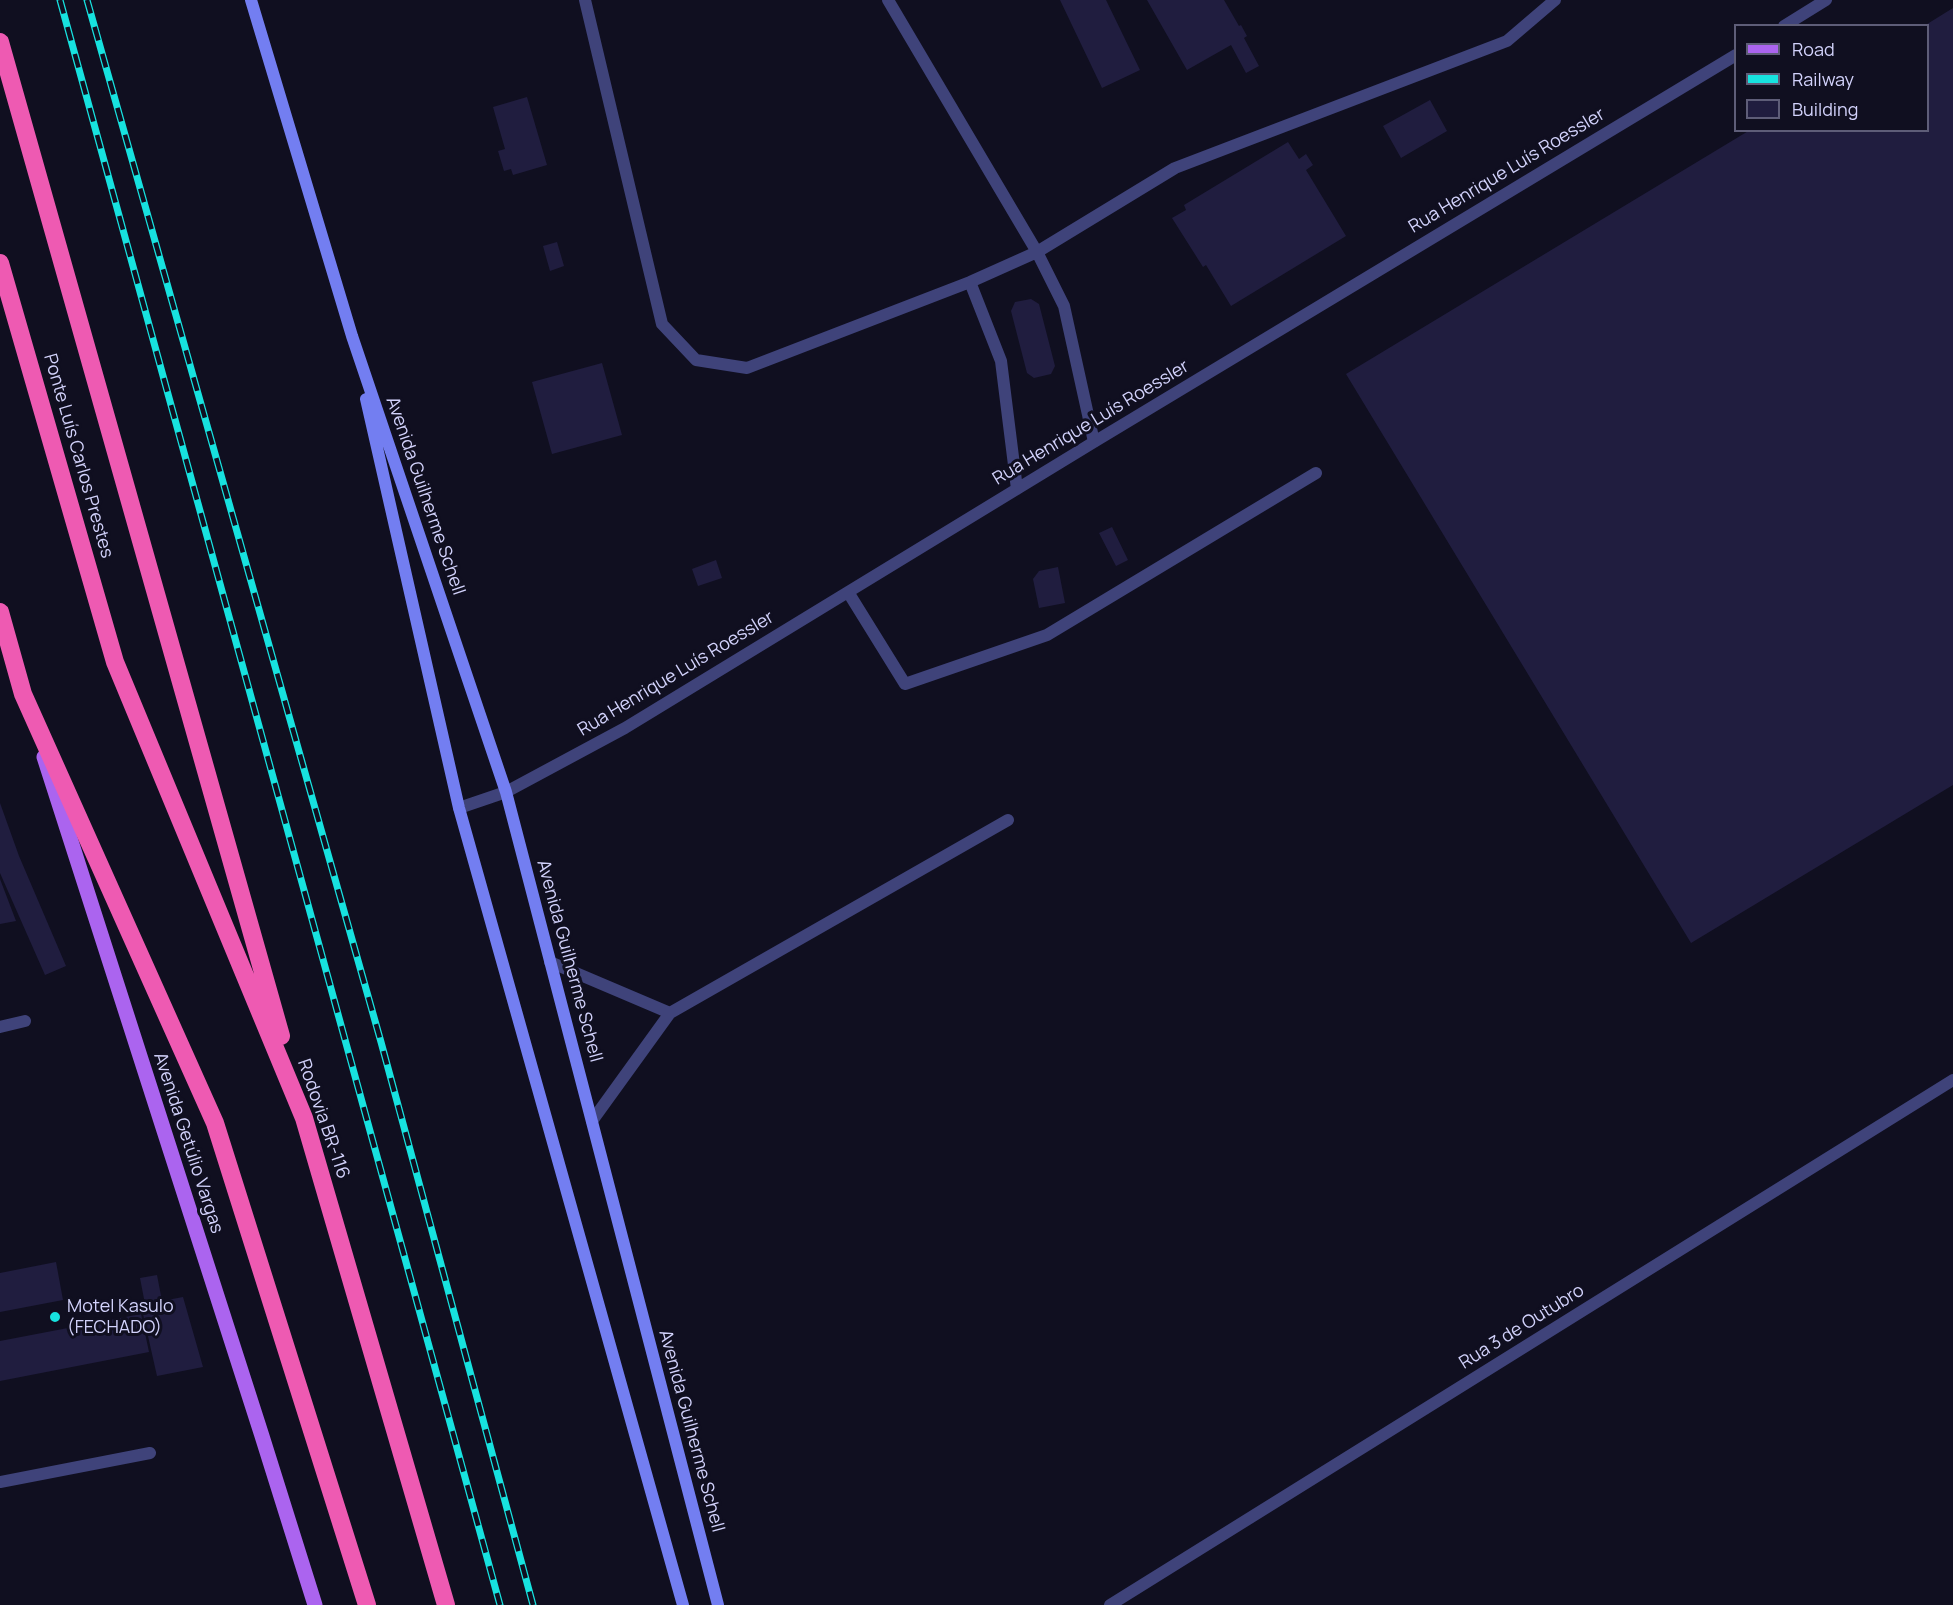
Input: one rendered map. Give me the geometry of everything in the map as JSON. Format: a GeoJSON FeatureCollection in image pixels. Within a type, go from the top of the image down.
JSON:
{"type":"FeatureCollection","features":[{"type":"Feature","properties":{"kind":"highway"},"geometry":{"type":"LineString","coordinates":[[0,42],[304,1118]]}},
{"type":"Feature","properties":{"kind":"highway","name":"Ponte Luís Carlos Prestes"},"geometry":{"type":"LineString","coordinates":[[0,263],[115,662]]}},
{"type":"Feature","properties":{"kind":"highway"},"geometry":{"type":"LineString","coordinates":[[2,621],[23,694],[215,1123],[367,1605]]}},
{"type":"Feature","properties":{"kind":"highway","name":"Rodovia BR-116"},"geometry":{"type":"LineString","coordinates":[[115,662],[304,1118],[446,1605]]}},
{"type":"Feature","properties":{"kind":"main road","name":"Avenida Guilherme Schell"},"geometry":{"type":"LineString","coordinates":[[251,0],[352,336],[507,792],[718,1605]]}},
{"type":"Feature","properties":{"kind":"main road","name":"Avenida Guilherme Schell"},"geometry":{"type":"LineString","coordinates":[[352,336],[459,808],[683,1605]]}},
{"type":"Feature","properties":{"kind":"main road","name":"Avenida Getúlio Vargas"},"geometry":{"type":"LineString","coordinates":[[23,694],[315,1605]]}},
{"type":"Feature","properties":{"kind":"street"},"geometry":{"type":"LineString","coordinates":[[585,0],[662,324],[696,360],[747,368],[970,282],[1037,252],[1175,168],[1507,41],[1555,0]]}},
{"type":"Feature","properties":{"kind":"street"},"geometry":{"type":"LineString","coordinates":[[888,0],[1037,252],[1064,306],[1094,442]]}},
{"type":"Feature","properties":{"kind":"street"},"geometry":{"type":"LineString","coordinates":[[1787,24],[1826,0]]}},
{"type":"Feature","properties":{"kind":"street","name":"Rua Henrique Luís Roessler"},"geometry":{"type":"LineString","coordinates":[[459,808],[507,792],[625,728],[1734,56]]}},
{"type":"Feature","properties":{"kind":"street"},"geometry":{"type":"LineString","coordinates":[[970,282],[1001,361],[1017,489]]}},
{"type":"Feature","properties":{"kind":"street"},"geometry":{"type":"LineString","coordinates":[[848,592],[905,684],[1047,634],[1316,473]]}},
{"type":"Feature","properties":{"kind":"street"},"geometry":{"type":"LineString","coordinates":[[591,1121],[670,1013],[1008,820]]}},
{"type":"Feature","properties":{"kind":"street"},"geometry":{"type":"LineString","coordinates":[[550,962],[670,1013]]}},
{"type":"Feature","properties":{"kind":"street"},"geometry":{"type":"LineString","coordinates":[[0,1028],[25,1021]]}},
{"type":"Feature","properties":{"kind":"street","name":"Rua 3 de Outubro"},"geometry":{"type":"LineString","coordinates":[[1110,1605],[1953,1080]]}},
{"type":"Feature","properties":{"kind":"street"},"geometry":{"type":"LineString","coordinates":[[0,1482],[150,1453]]}},
{"type":"Feature","properties":{"kind":"building"},"geometry":{"type":"Polygon","coordinates":[[[1060,0],[1106,0],[1140,70],[1102,88],[1060,0]]]}},
{"type":"Feature","properties":{"kind":"building"},"geometry":{"type":"Polygon","coordinates":[[[1147,0],[1224,0],[1247,36],[1244,38],[1259,66],[1246,73],[1231,45],[1187,70],[1147,0]]]}},
{"type":"Feature","properties":{"kind":"building"},"geometry":{"type":"Polygon","coordinates":[[[1953,8],[1953,785],[1691,943],[1346,374],[1747,132],[1929,132],[1927,24],[1953,8]]]}},
{"type":"Feature","properties":{"kind":"building"},"geometry":{"type":"Polygon","coordinates":[[[527,97],[547,165],[513,175],[511,169],[504,171],[498,151],[505,149],[493,107],[527,97]]]}},
{"type":"Feature","properties":{"kind":"building"},"geometry":{"type":"Polygon","coordinates":[[[1430,100],[1447,131],[1401,158],[1383,126],[1430,100]]]}},
{"type":"Feature","properties":{"kind":"building"},"geometry":{"type":"Polygon","coordinates":[[[1288,142],[1299,159],[1306,154],[1313,165],[1306,170],[1346,236],[1231,306],[1206,265],[1203,267],[1172,218],[1186,210],[1184,205],[1288,142]]]}},
{"type":"Feature","properties":{"kind":"building"},"geometry":{"type":"Polygon","coordinates":[[[557,242],[564,266],[550,271],[543,246],[557,242]]]}},
{"type":"Feature","properties":{"kind":"building"},"geometry":{"type":"Polygon","coordinates":[[[1031,299],[1039,304],[1055,366],[1051,374],[1034,378],[1027,373],[1011,311],[1015,302],[1031,299]]]}},
{"type":"Feature","properties":{"kind":"building"},"geometry":{"type":"Polygon","coordinates":[[[602,363],[622,435],[552,454],[532,382],[602,363]]]}},
{"type":"Feature","properties":{"kind":"building"},"geometry":{"type":"Polygon","coordinates":[[[1112,527],[1128,560],[1116,566],[1099,533],[1112,527]]]}},
{"type":"Feature","properties":{"kind":"building"},"geometry":{"type":"Polygon","coordinates":[[[716,560],[722,578],[698,586],[692,569],[716,560]]]}},
{"type":"Feature","properties":{"kind":"building"},"geometry":{"type":"Polygon","coordinates":[[[1058,567],[1065,603],[1039,608],[1033,579],[1039,571],[1058,567]]]}},
{"type":"Feature","properties":{"kind":"building"},"geometry":{"type":"Polygon","coordinates":[[[0,803],[19,856],[66,966],[45,975],[0,873],[0,803]]]}},
{"type":"Feature","properties":{"kind":"building"},"geometry":{"type":"Polygon","coordinates":[[[0,879],[16,921],[0,924],[0,879]]]}},
{"type":"Feature","properties":{"kind":"building"},"geometry":{"type":"Polygon","coordinates":[[[56,1262],[63,1300],[0,1312],[0,1273],[56,1262]]]}},
{"type":"Feature","properties":{"kind":"building"},"geometry":{"type":"Polygon","coordinates":[[[157,1275],[162,1301],[183,1297],[203,1367],[157,1376],[141,1305],[145,1304],[140,1278],[157,1275]]]}},
{"type":"Feature","properties":{"kind":"building"},"geometry":{"type":"Polygon","coordinates":[[[141,1314],[149,1352],[0,1381],[0,1341],[141,1314]]]}},
{"type":"Feature","properties":{"kind":"railway"},"geometry":{"type":"LineString","coordinates":[[60,0],[500,1605]]}},
{"type":"Feature","properties":{"kind":"railway"},"geometry":{"type":"LineString","coordinates":[[87,0],[381,1042],[533,1605]]}},
{"type":"Feature","properties":{"kind":"place","name":"Motel Kasulo (FECHADO)"},"geometry":{"type":"Point","coordinates":[55,1317]}}]}
